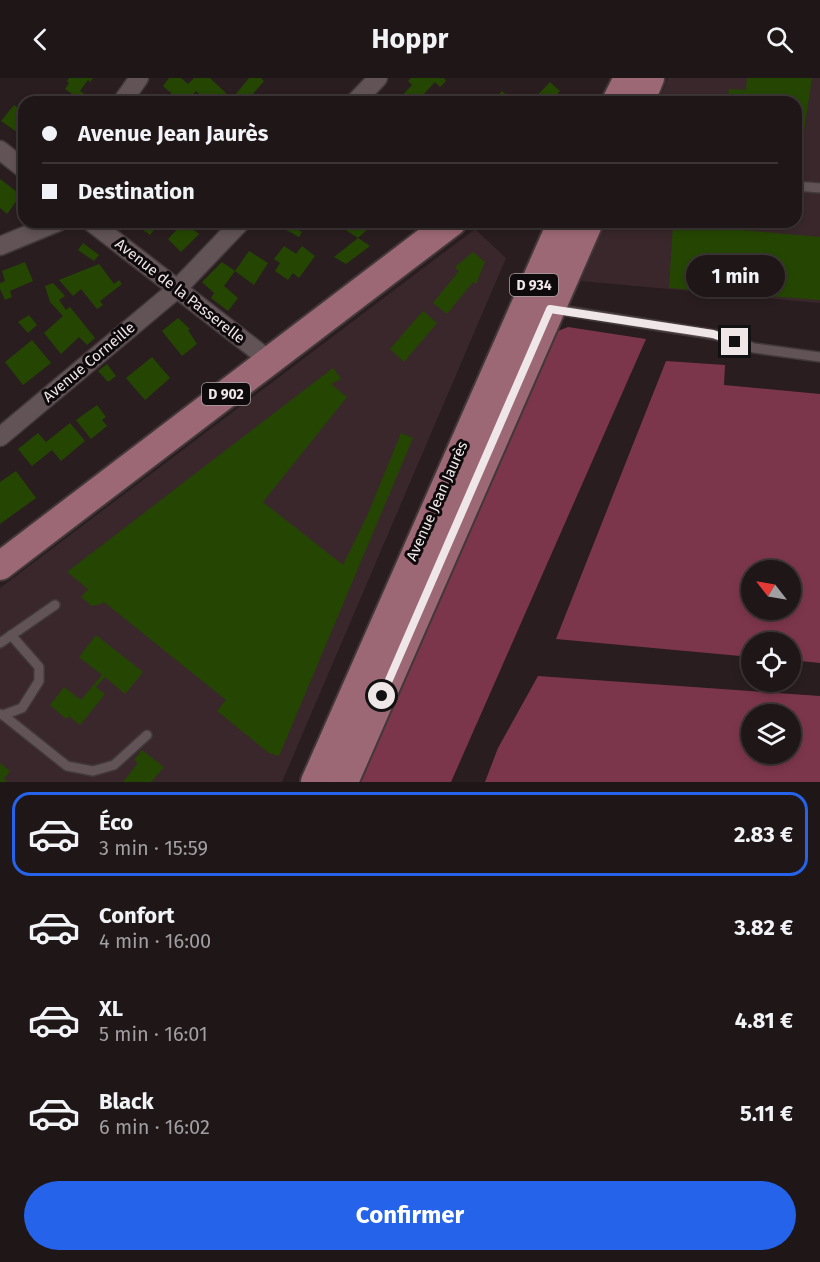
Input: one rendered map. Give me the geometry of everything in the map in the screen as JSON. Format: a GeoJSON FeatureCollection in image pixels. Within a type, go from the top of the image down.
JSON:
{"type":"FeatureCollection","features":[{"type":"Feature","properties":{"kind":"main road"},"geometry":{"type":"LineString","coordinates":[[622,95],[650,78]]}},
{"type":"Feature","properties":{"kind":"main road","name":"D 902"},"geometry":{"type":"LineString","coordinates":[[0,566],[444,228]]}},
{"type":"Feature","properties":{"kind":"main road","name":"Avenue Jean Jaurès"},"geometry":{"type":"LineString","coordinates":[[315,782],[559,228]]}},
{"type":"Feature","properties":{"kind":"main road","name":"Avenue Jean Jaurès"},"geometry":{"type":"LineString","coordinates":[[344,782],[586,228]]}},
{"type":"Feature","properties":{"kind":"street"},"geometry":{"type":"LineString","coordinates":[[126,96],[139,78]]}},
{"type":"Feature","properties":{"kind":"street"},"geometry":{"type":"LineString","coordinates":[[361,96],[378,78]]}},
{"type":"Feature","properties":{"kind":"street"},"geometry":{"type":"LineString","coordinates":[[0,150],[18,164]]}},
{"type":"Feature","properties":{"kind":"street"},"geometry":{"type":"LineString","coordinates":[[0,246],[44,228]]}},
{"type":"Feature","properties":{"kind":"street","name":"Avenue de la Passerelle"},"geometry":{"type":"LineString","coordinates":[[99,228],[269,360]]}},
{"type":"Feature","properties":{"kind":"street","name":"Avenue Corneille"},"geometry":{"type":"LineString","coordinates":[[0,437],[178,288],[235,228]]}},
{"type":"Feature","properties":{"kind":"lane"},"geometry":{"type":"LineString","coordinates":[[802,186],[820,188]]}},
{"type":"Feature","properties":{"kind":"lane"},"geometry":{"type":"LineString","coordinates":[[550,309],[713,334],[754,348],[820,357]]}},
{"type":"Feature","properties":{"kind":"lane"},"geometry":{"type":"LineString","coordinates":[[0,643],[55,605]]}},
{"type":"Feature","properties":{"kind":"lane"},"geometry":{"type":"LineString","coordinates":[[2,715],[22,708],[39,681],[39,667],[11,636]]}},
{"type":"Feature","properties":{"kind":"lane"},"geometry":{"type":"LineString","coordinates":[[2,715],[66,766],[93,771],[114,765],[147,735]]}},
{"type":"Feature","properties":{"kind":"shaded area"},"geometry":{"type":"Polygon","coordinates":[[[668,78],[820,78],[820,303],[581,281],[603,228],[802,228],[802,96],[660,96],[668,78]]]}},
{"type":"Feature","properties":{"kind":"shaded area"},"geometry":{"type":"Polygon","coordinates":[[[475,229],[506,258],[282,782],[0,782],[0,588],[475,229]]]}},
{"type":"Feature","properties":{"kind":"shaded area"},"geometry":{"type":"Polygon","coordinates":[[[568,327],[646,339],[451,782],[352,782],[558,331],[568,327]]]}},
{"type":"Feature","properties":{"kind":"shaded area"},"geometry":{"type":"Polygon","coordinates":[[[666,361],[725,365],[724,385],[820,394],[820,663],[801,661],[801,632],[741,632],[741,656],[556,639],[666,361]]]}},
{"type":"Feature","properties":{"kind":"shaded area"},"geometry":{"type":"Polygon","coordinates":[[[538,676],[820,696],[820,782],[485,782],[498,748],[538,676]]]}},
{"type":"Feature","properties":{"kind":"building"},"geometry":{"type":"Polygon","coordinates":[[[69,78],[93,78],[90,82],[88,80],[80,91],[87,96],[75,96],[65,89],[69,83],[67,81],[69,78]]]}},
{"type":"Feature","properties":{"kind":"building"},"geometry":{"type":"Polygon","coordinates":[[[169,78],[181,78],[188,84],[194,78],[210,78],[229,96],[201,96],[196,91],[191,96],[174,96],[163,86],[169,78]]]}},
{"type":"Feature","properties":{"kind":"building"},"geometry":{"type":"Polygon","coordinates":[[[249,78],[261,78],[264,81],[251,96],[235,95],[249,78]]]}},
{"type":"Feature","properties":{"kind":"building"},"geometry":{"type":"Polygon","coordinates":[[[411,78],[444,78],[446,81],[440,87],[435,82],[424,96],[402,96],[412,85],[408,81],[411,78]]]}},
{"type":"Feature","properties":{"kind":"building"},"geometry":{"type":"Polygon","coordinates":[[[747,78],[812,78],[802,144],[802,96],[728,96],[729,89],[746,90],[747,78]]]}},
{"type":"Feature","properties":{"kind":"building"},"geometry":{"type":"Polygon","coordinates":[[[550,82],[560,91],[556,96],[537,96],[550,82]]]}},
{"type":"Feature","properties":{"kind":"building"},"geometry":{"type":"Polygon","coordinates":[[[502,91],[507,96],[497,96],[502,91]]]}},
{"type":"Feature","properties":{"kind":"building"},"geometry":{"type":"Polygon","coordinates":[[[14,105],[18,108],[18,133],[1,121],[14,105]]]}},
{"type":"Feature","properties":{"kind":"building"},"geometry":{"type":"Polygon","coordinates":[[[0,179],[18,193],[18,199],[7,214],[0,208],[0,179]]]}},
{"type":"Feature","properties":{"kind":"building"},"geometry":{"type":"Polygon","coordinates":[[[140,228],[155,228],[150,235],[140,228]]]}},
{"type":"Feature","properties":{"kind":"building"},"geometry":{"type":"Polygon","coordinates":[[[178,228],[192,228],[199,234],[181,252],[168,239],[178,228]]]}},
{"type":"Feature","properties":{"kind":"building"},"geometry":{"type":"Polygon","coordinates":[[[283,228],[296,228],[302,232],[299,237],[283,228]]]}},
{"type":"Feature","properties":{"kind":"building"},"geometry":{"type":"Polygon","coordinates":[[[345,228],[369,228],[358,238],[345,228]]]}},
{"type":"Feature","properties":{"kind":"building"},"geometry":{"type":"Polygon","coordinates":[[[673,228],[718,228],[820,237],[820,300],[669,288],[673,228]]]}},
{"type":"Feature","properties":{"kind":"building"},"geometry":{"type":"Polygon","coordinates":[[[358,238],[370,246],[346,264],[334,257],[358,238]]]}},
{"type":"Feature","properties":{"kind":"building"},"geometry":{"type":"Polygon","coordinates":[[[83,243],[99,255],[94,261],[78,250],[83,243]]]}},
{"type":"Feature","properties":{"kind":"building"},"geometry":{"type":"Polygon","coordinates":[[[284,246],[296,254],[302,246],[315,256],[299,278],[293,273],[288,280],[275,271],[280,263],[274,259],[284,246]]]}},
{"type":"Feature","properties":{"kind":"building"},"geometry":{"type":"Polygon","coordinates":[[[249,251],[268,263],[254,285],[235,271],[249,251]]]}},
{"type":"Feature","properties":{"kind":"building"},"geometry":{"type":"Polygon","coordinates":[[[473,252],[485,262],[476,284],[473,282],[447,314],[433,303],[459,271],[455,267],[473,252]]]}},
{"type":"Feature","properties":{"kind":"building"},"geometry":{"type":"Polygon","coordinates":[[[25,262],[33,281],[10,291],[12,297],[5,300],[0,289],[0,283],[5,281],[2,271],[25,262]]]}},
{"type":"Feature","properties":{"kind":"building"},"geometry":{"type":"Polygon","coordinates":[[[222,262],[235,271],[224,286],[238,298],[228,311],[211,298],[214,293],[202,282],[222,262]]]}},
{"type":"Feature","properties":{"kind":"building"},"geometry":{"type":"Polygon","coordinates":[[[99,264],[114,284],[119,280],[122,284],[100,301],[103,305],[97,309],[81,289],[73,296],[59,280],[99,264]]]}},
{"type":"Feature","properties":{"kind":"building"},"geometry":{"type":"Polygon","coordinates":[[[53,283],[65,296],[59,300],[66,310],[70,307],[95,338],[87,345],[79,337],[61,354],[44,333],[63,316],[50,302],[45,286],[53,283]]]}},
{"type":"Feature","properties":{"kind":"building"},"geometry":{"type":"Polygon","coordinates":[[[423,311],[437,323],[404,362],[390,349],[423,311]]]}},
{"type":"Feature","properties":{"kind":"building"},"geometry":{"type":"Polygon","coordinates":[[[29,315],[37,325],[28,333],[18,322],[29,315]]]}},
{"type":"Feature","properties":{"kind":"building"},"geometry":{"type":"Polygon","coordinates":[[[178,318],[190,329],[188,330],[197,344],[182,356],[162,331],[178,318]]]}},
{"type":"Feature","properties":{"kind":"building"},"geometry":{"type":"Polygon","coordinates":[[[32,340],[51,363],[23,385],[5,362],[32,340]]]}},
{"type":"Feature","properties":{"kind":"building"},"geometry":{"type":"Polygon","coordinates":[[[152,357],[170,378],[145,400],[126,378],[152,357]]]}},
{"type":"Feature","properties":{"kind":"building"},"geometry":{"type":"Polygon","coordinates":[[[107,364],[116,376],[108,382],[98,371],[107,364]]]}},
{"type":"Feature","properties":{"kind":"building"},"geometry":{"type":"Polygon","coordinates":[[[333,368],[341,379],[331,384],[347,397],[263,502],[343,565],[367,516],[401,433],[413,438],[279,756],[269,753],[217,711],[226,700],[104,602],[92,606],[81,597],[88,589],[67,572],[333,368]]]}},
{"type":"Feature","properties":{"kind":"building"},"geometry":{"type":"Polygon","coordinates":[[[97,405],[106,417],[102,420],[107,426],[91,439],[76,420],[97,405]]]}},
{"type":"Feature","properties":{"kind":"building"},"geometry":{"type":"Polygon","coordinates":[[[70,423],[85,441],[61,461],[52,450],[32,466],[18,449],[38,433],[46,442],[70,423]]]}},
{"type":"Feature","properties":{"kind":"building"},"geometry":{"type":"Polygon","coordinates":[[[16,471],[36,498],[0,524],[0,482],[16,471]]]}},
{"type":"Feature","properties":{"kind":"building"},"geometry":{"type":"Polygon","coordinates":[[[96,635],[143,672],[125,694],[105,677],[96,687],[105,694],[80,725],[69,716],[66,719],[50,705],[64,687],[81,700],[102,675],[79,657],[96,635]]]}},
{"type":"Feature","properties":{"kind":"building"},"geometry":{"type":"Polygon","coordinates":[[[142,750],[164,767],[151,782],[123,782],[138,763],[134,760],[142,750]]]}},
{"type":"Feature","properties":{"kind":"building"},"geometry":{"type":"Polygon","coordinates":[[[0,763],[10,771],[4,779],[8,782],[0,782],[0,763]]]}},
{"type":"Feature","properties":{"kind":"route"},"geometry":{"type":"LineString","coordinates":[[382,696],[550,309],[713,334],[735,342]]}}]}
